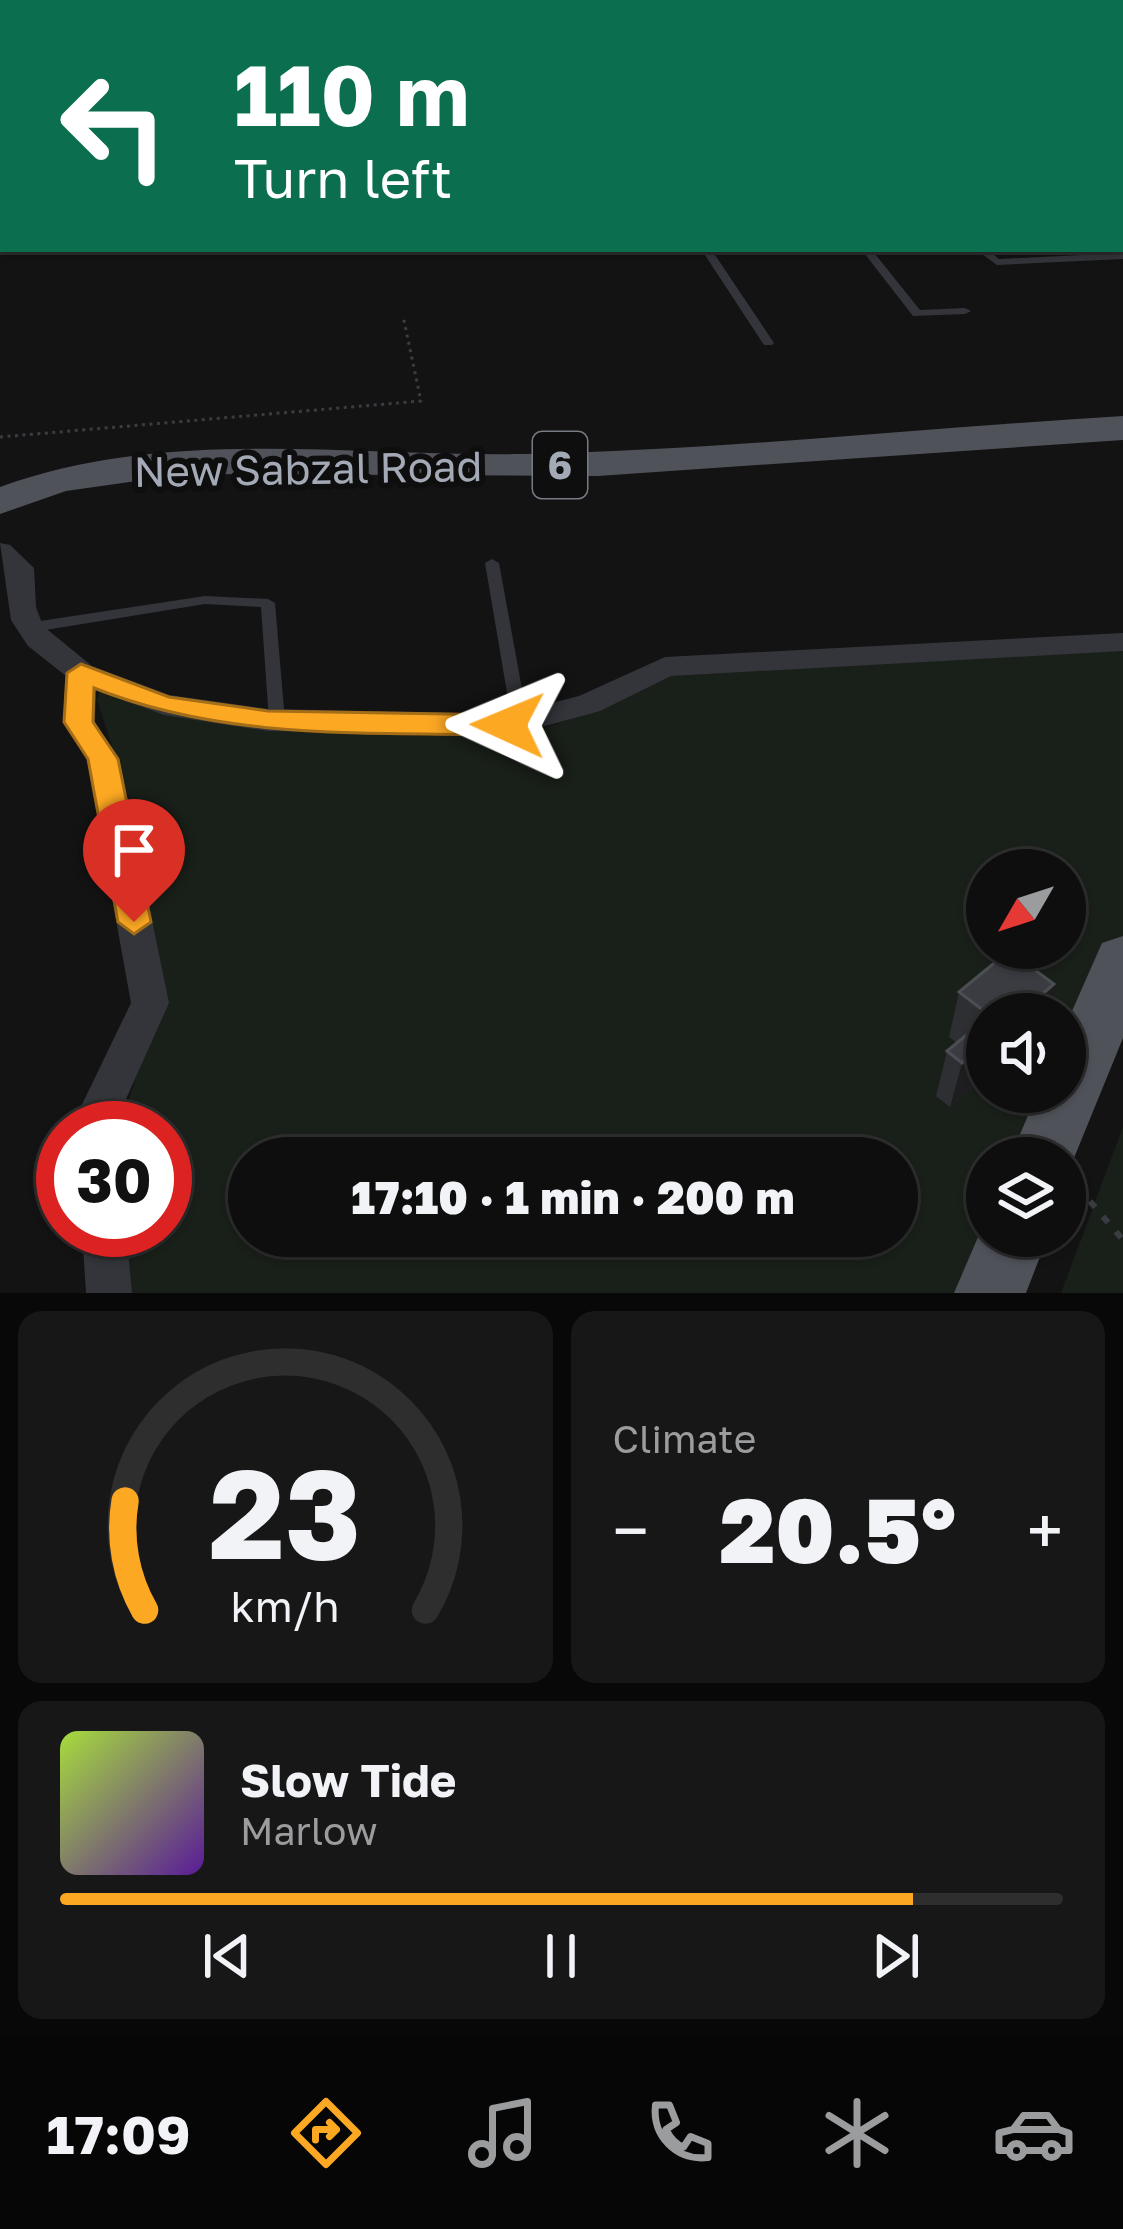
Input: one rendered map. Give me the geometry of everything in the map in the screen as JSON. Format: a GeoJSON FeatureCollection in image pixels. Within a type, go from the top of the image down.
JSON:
{"type":"FeatureCollection","features":[{"type":"Feature","properties":{"kind":"main road","name":"New Sabzal Road"},"geometry":{"type":"LineString","coordinates":[[0,473],[140,442],[652,441],[1123,411]]}},
{"type":"Feature","properties":{"kind":"main road","name":"New Sabzal Road"},"geometry":{"type":"LineString","coordinates":[[0,501],[86,476],[190,465],[519,466],[683,460],[1123,428]]}},
{"type":"Feature","properties":{"kind":"main road"},"geometry":{"type":"LineString","coordinates":[[1052,1137],[1123,959]]}},
{"type":"Feature","properties":{"kind":"main road"},"geometry":{"type":"LineString","coordinates":[[990,1293],[1005,1257]]}},
{"type":"Feature","properties":{"kind":"street"},"geometry":{"type":"LineString","coordinates":[[0,551],[20,568],[19,616],[81,673],[164,705],[277,721],[520,722],[589,704],[665,667],[1123,642]]}},
{"type":"Feature","properties":{"kind":"street"},"geometry":{"type":"LineString","coordinates":[[81,673],[79,722],[103,759],[150,1003],[104,1101]]}},
{"type":"Feature","properties":{"kind":"street"},"geometry":{"type":"LineString","coordinates":[[106,1257],[109,1293]]}},
{"type":"Feature","properties":{"kind":"lane"},"geometry":{"type":"LineString","coordinates":[[708,252],[768,343]]}},
{"type":"Feature","properties":{"kind":"lane"},"geometry":{"type":"LineString","coordinates":[[868,252],[917,314],[964,311]]}},
{"type":"Feature","properties":{"kind":"lane"},"geometry":{"type":"LineString","coordinates":[[984,252],[997,262],[1123,256]]}},
{"type":"Feature","properties":{"kind":"lane"},"geometry":{"type":"LineString","coordinates":[[492,563],[520,722]]}},
{"type":"Feature","properties":{"kind":"lane"},"geometry":{"type":"LineString","coordinates":[[27,628],[205,600],[268,604],[277,721]]}},
{"type":"Feature","properties":{"kind":"path"},"geometry":{"type":"LineString","coordinates":[[0,437],[421,401],[403,316]]}},
{"type":"Feature","properties":{"kind":"path"},"geometry":{"type":"LineString","coordinates":[[1086,1197],[1123,1240]]}},
{"type":"Feature","properties":{"kind":"shaded area"},"geometry":{"type":"Polygon","coordinates":[[[1123,649],[1123,973],[1086,1066],[1086,993],[966,993],[966,1113],[1067,1113],[1057,1137],[966,1137],[966,1257],[990,1257],[996,1293],[128,1293],[126,1257],[192,1257],[192,1101],[128,1101],[159,1004],[140,832],[97,700],[101,687],[153,709],[526,734],[601,709],[682,670],[1123,649]]]}},
{"type":"Feature","properties":{"kind":"shaded area"},"geometry":{"type":"Polygon","coordinates":[[[1123,1127],[1123,1293],[1061,1293],[1074,1257],[1086,1257],[1086,1226],[1123,1127]]]}},
{"type":"Feature","properties":{"kind":"building"},"geometry":{"type":"Polygon","coordinates":[[[987,969],[1034,969],[1054,984],[1044,993],[966,993],[966,997],[959,992],[987,969]]]}},
{"type":"Feature","properties":{"kind":"building"},"geometry":{"type":"Polygon","coordinates":[[[966,1035],[962,1063],[947,1051],[966,1035]]]}},
{"type":"Feature","properties":{"kind":"route"},"geometry":{"type":"LineString","coordinates":[[134,922],[103,759],[79,722],[81,673],[164,705],[268,721],[508,725]]}}]}
